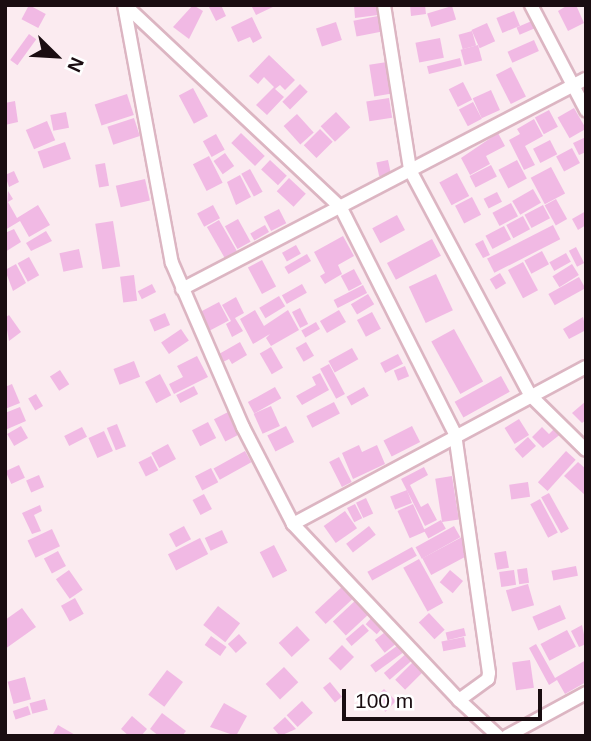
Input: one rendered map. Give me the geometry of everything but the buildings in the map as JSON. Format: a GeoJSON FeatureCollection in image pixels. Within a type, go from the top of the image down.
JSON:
{"type":"FeatureCollection","features":[{"type":"Feature","properties":{"kind":"street"},"geometry":{"type":"LineString","coordinates":[[124,5],[341,208],[455,434],[489,673],[488,679],[459,701]]}},
{"type":"Feature","properties":{"kind":"street"},"geometry":{"type":"LineString","coordinates":[[124,5],[172,263],[243,426],[293,524],[459,701],[498,736]]}},
{"type":"Feature","properties":{"kind":"street"},"geometry":{"type":"LineString","coordinates":[[384,5],[410,170],[530,395],[586,450]]}},
{"type":"Feature","properties":{"kind":"street"},"geometry":{"type":"LineString","coordinates":[[531,5],[586,110]]}},
{"type":"Feature","properties":{"kind":"street"},"geometry":{"type":"LineString","coordinates":[[182,289],[586,79]]}},
{"type":"Feature","properties":{"kind":"street"},"geometry":{"type":"LineString","coordinates":[[293,524],[455,434],[586,367]]}},
{"type":"Feature","properties":{"kind":"street"},"geometry":{"type":"LineString","coordinates":[[508,736],[586,693]]}}]}
